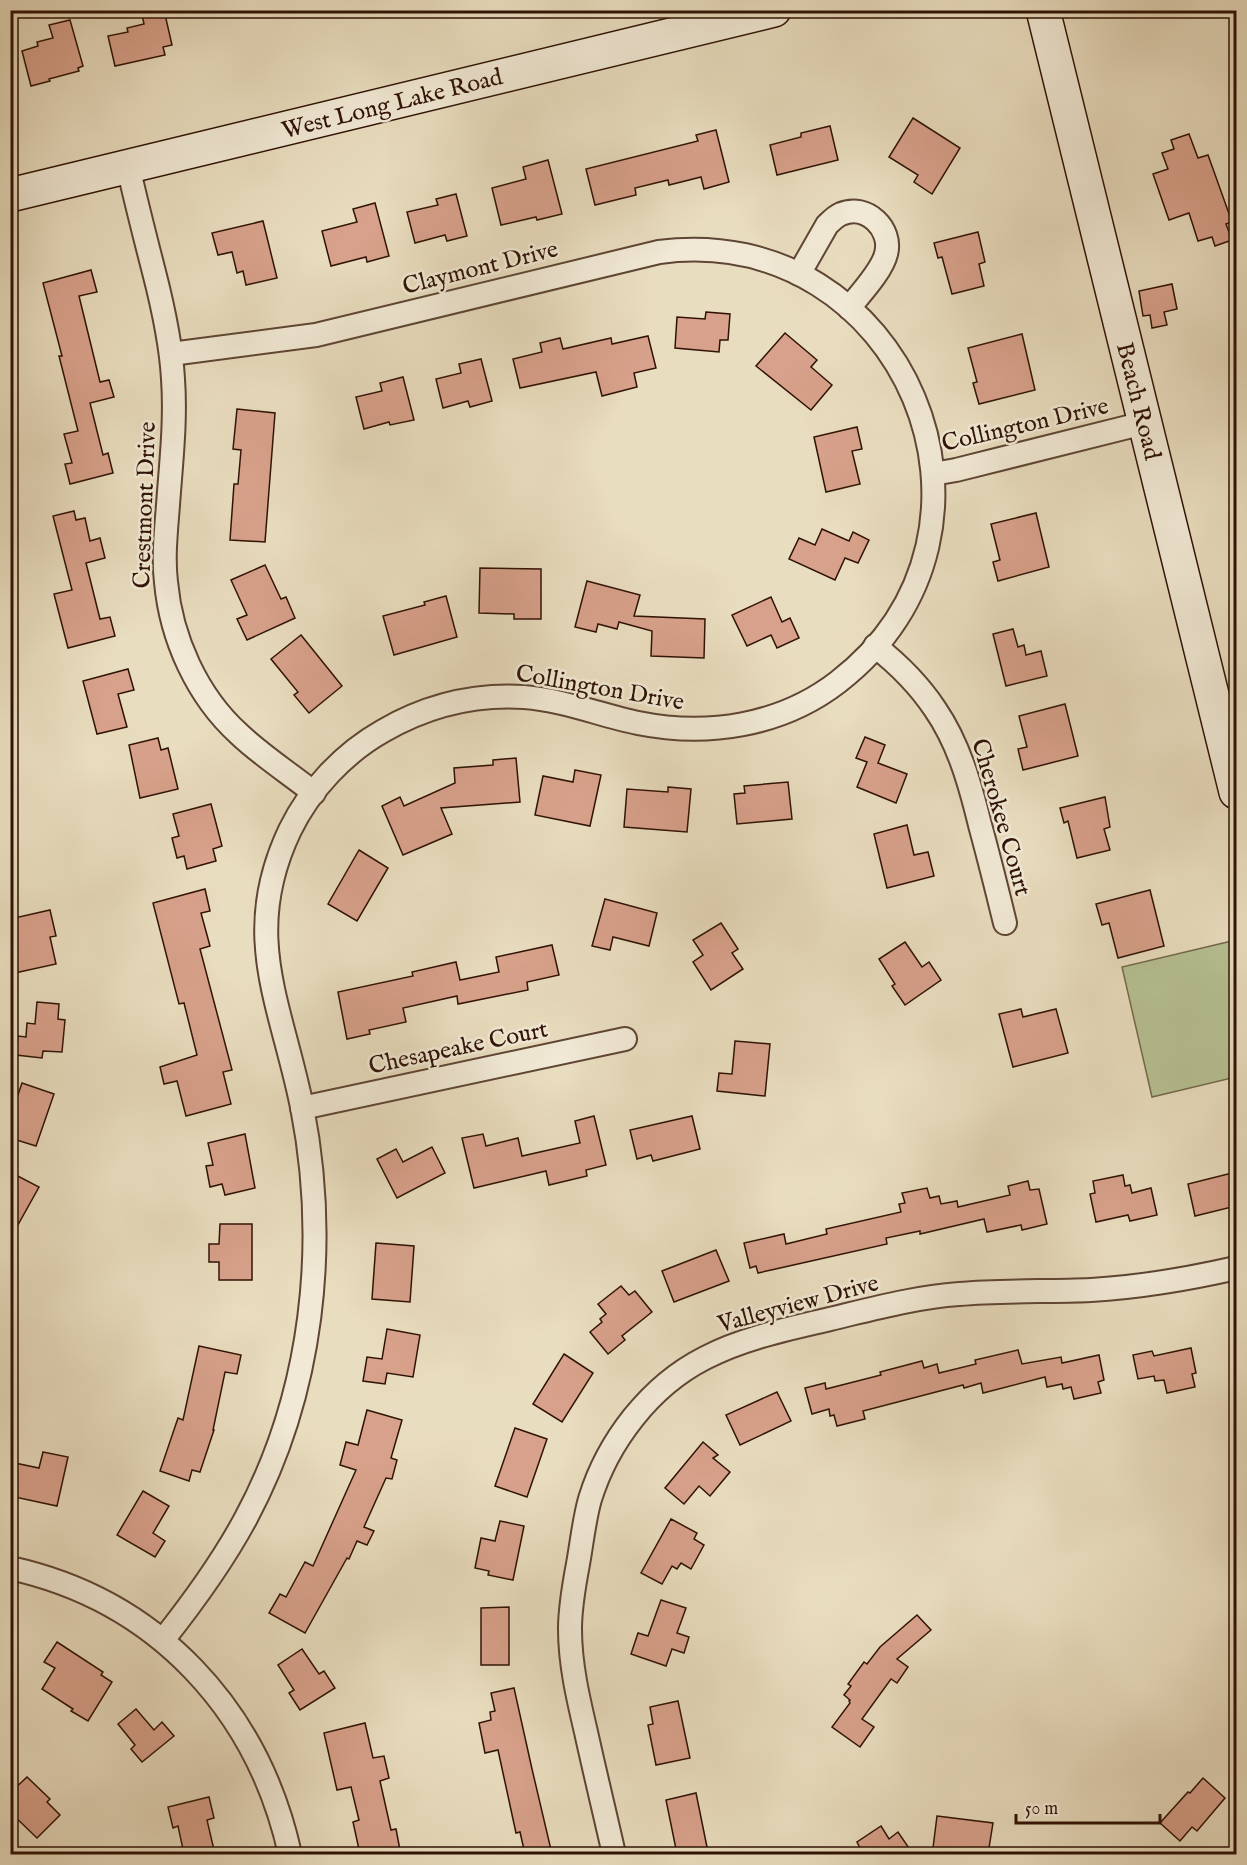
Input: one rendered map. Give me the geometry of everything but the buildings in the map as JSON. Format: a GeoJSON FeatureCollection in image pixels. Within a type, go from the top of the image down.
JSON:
{"type":"FeatureCollection","features":[{"type":"Feature","properties":{"kind":"street","name":"West Long Lake Road"},"geometry":{"type":"LineString","coordinates":[[10,195],[774,10]]}},
{"type":"Feature","properties":{"kind":"street","name":"Beach Road"},"geometry":{"type":"LineString","coordinates":[[1043,10],[1236,792]]}},
{"type":"Feature","properties":{"kind":"street","name":"Crestmont Drive"},"geometry":{"type":"LineString","coordinates":[[128,166],[166,320],[171,354],[173,439],[166,525],[165,582],[178,640],[189,667],[219,714],[238,734],[314,793]]}},
{"type":"Feature","properties":{"kind":"street"},"geometry":{"type":"LineString","coordinates":[[799,274],[822,233],[841,213],[860,212],[879,222],[885,233],[886,254],[872,278],[849,308]]}},
{"type":"Feature","properties":{"kind":"street","name":"Claymont Drive"},"geometry":{"type":"LineString","coordinates":[[171,354],[316,334],[669,251],[708,250],[738,253],[799,274],[824,289],[849,308],[879,338],[907,380],[919,405],[927,434],[933,474]]}},
{"type":"Feature","properties":{"kind":"street","name":"Collington Drive"},"geometry":{"type":"LineString","coordinates":[[164,1640],[208,1580],[249,1514],[273,1456],[297,1382],[310,1311],[315,1262],[314,1200],[310,1156],[302,1108],[273,994],[265,937],[266,910],[278,859],[298,814],[314,793],[351,752],[373,736],[423,711],[448,703],[501,696],[529,697],[557,702],[634,723],[685,730],[741,725],[796,707],[837,682],[875,646],[895,620],[917,579],[930,534],[933,474],[1144,423]]}},
{"type":"Feature","properties":{"kind":"street","name":"Cherokee Court"},"geometry":{"type":"LineString","coordinates":[[875,646],[893,660],[920,688],[936,710],[954,742],[970,785],[1005,923]]}},
{"type":"Feature","properties":{"kind":"street","name":"Chesapeake Court"},"geometry":{"type":"LineString","coordinates":[[302,1108],[625,1039]]}},
{"type":"Feature","properties":{"kind":"street","name":"Valleyview Drive"},"geometry":{"type":"LineString","coordinates":[[614,1854],[577,1694],[570,1628],[589,1502],[598,1478],[620,1436],[656,1394],[704,1358],[742,1342],[890,1305],[958,1294],[1138,1286],[1165,1283],[1236,1268]]}},
{"type":"Feature","properties":{"kind":"street"},"geometry":{"type":"LineString","coordinates":[[10,1568],[47,1577],[116,1607],[164,1640],[203,1678],[238,1723],[252,1749],[273,1794],[290,1854]]}},
{"type":"Feature","properties":{"kind":"green space"},"geometry":{"type":"Polygon","coordinates":[[[1236,940],[1236,1077],[1152,1097],[1122,967],[1236,940]]]}}]}
